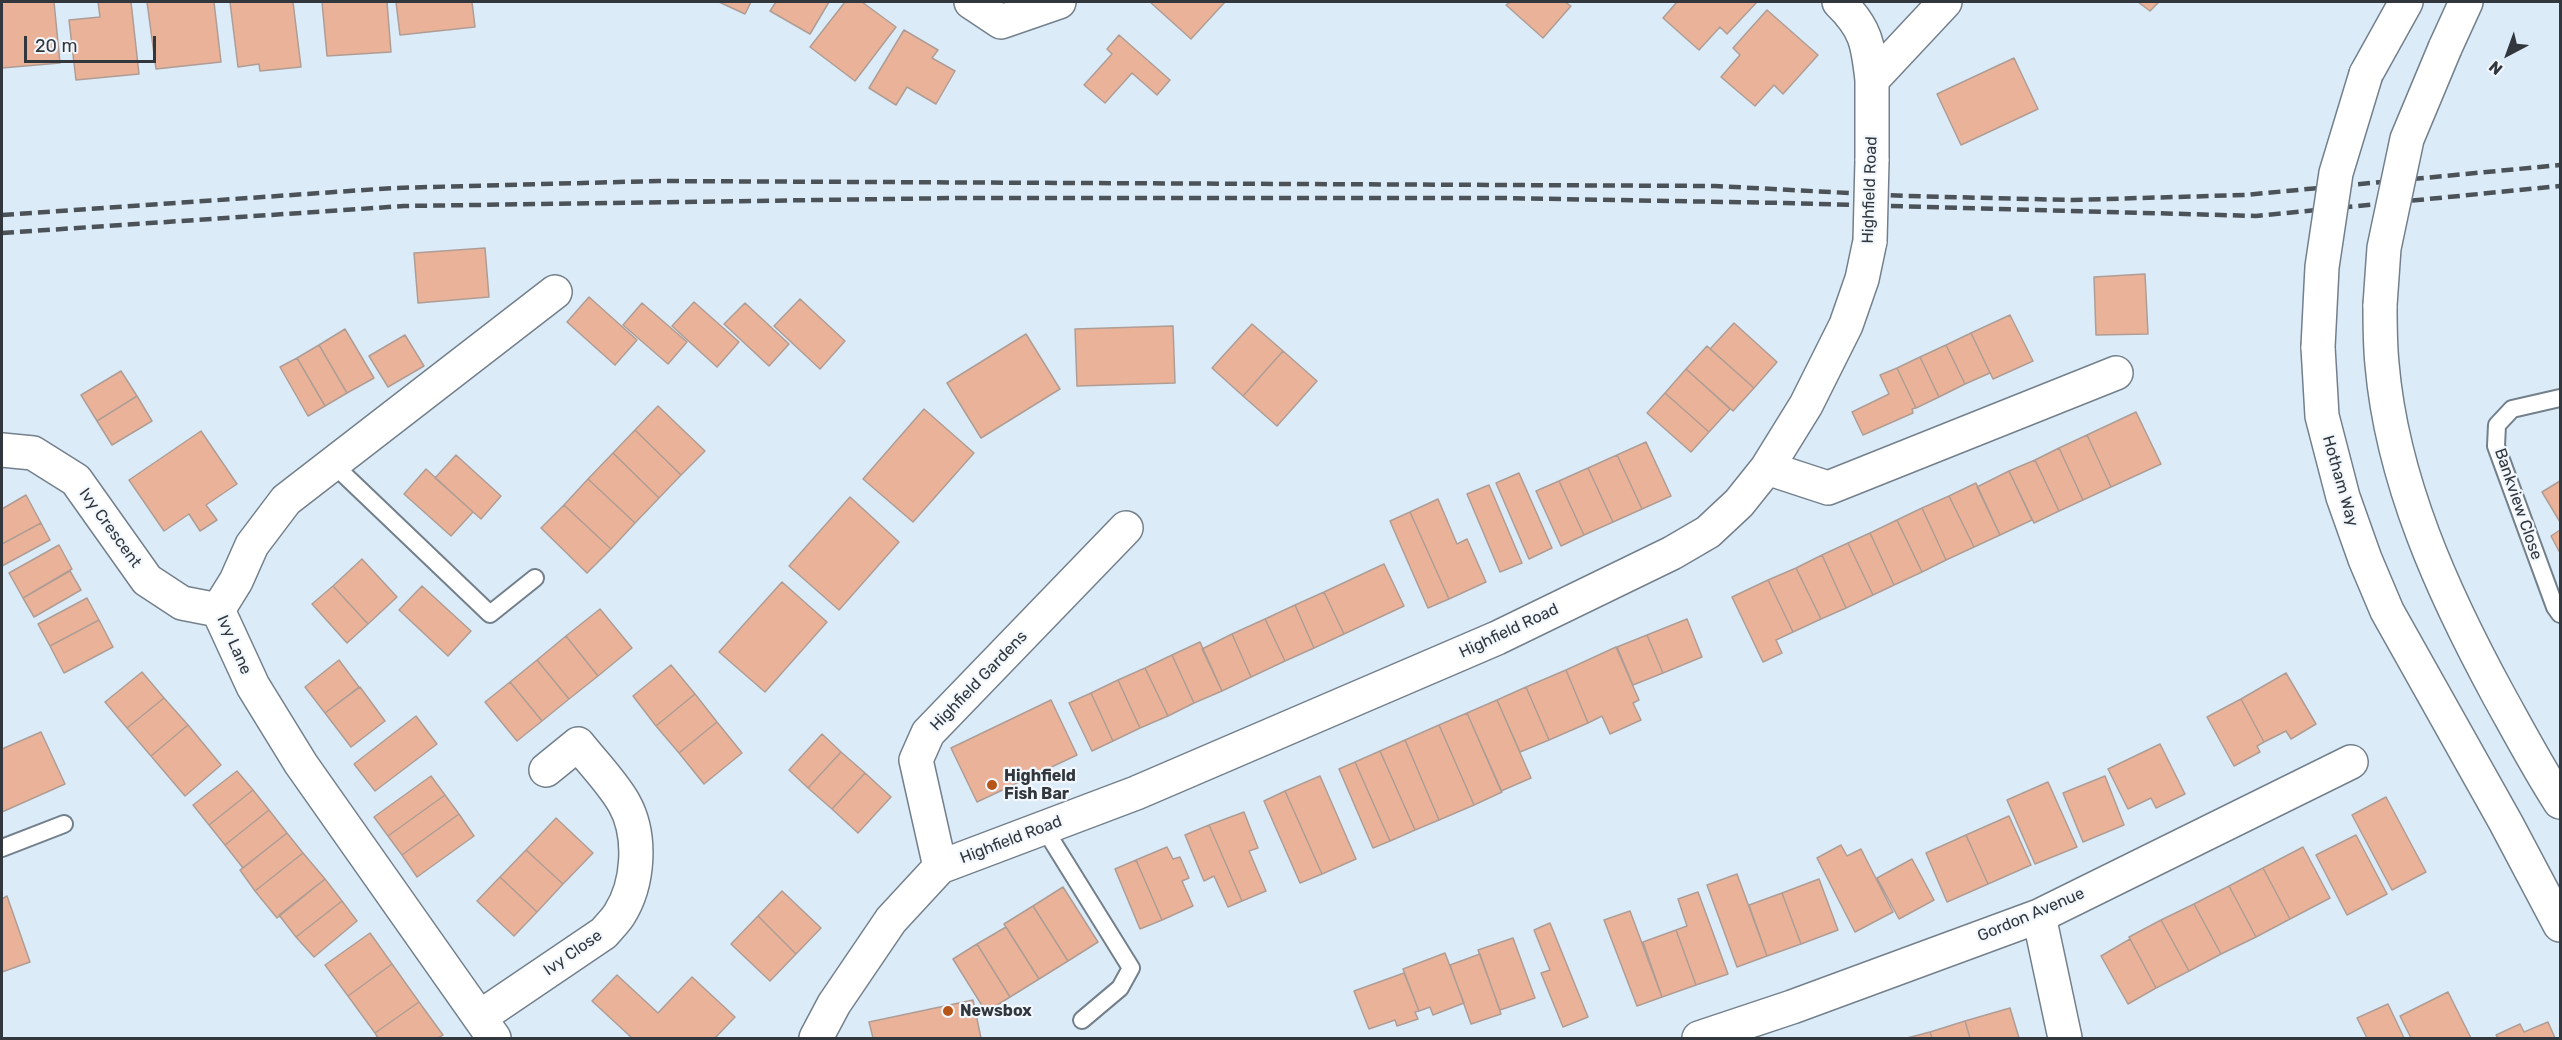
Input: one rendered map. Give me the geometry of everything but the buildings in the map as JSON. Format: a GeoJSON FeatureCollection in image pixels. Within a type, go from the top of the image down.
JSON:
{"type":"FeatureCollection","features":[{"type":"Feature","properties":{"kind":"street"},"geometry":{"type":"LineString","coordinates":[[971,2],[1001,22],[1059,2]]}},
{"type":"Feature","properties":{"kind":"street","name":"Highfield Road"},"geometry":{"type":"LineString","coordinates":[[816,1038],[834,1004],[891,920],[940,867],[1136,793],[1497,638],[1672,553],[1716,525],[1739,503],[1767,468],[1806,405],[1846,325],[1862,279],[1870,241],[1872,80],[1867,42],[1853,15],[1839,2]]}},
{"type":"Feature","properties":{"kind":"street"},"geometry":{"type":"LineString","coordinates":[[1872,80],[1945,2]]}},
{"type":"Feature","properties":{"kind":"street","name":"Hotham Way"},"geometry":{"type":"LineString","coordinates":[[2406,2],[2366,74],[2336,173],[2322,267],[2318,347],[2322,416],[2343,497],[2365,559],[2387,611],[2506,823],[2560,925]]}},
{"type":"Feature","properties":{"kind":"street"},"geometry":{"type":"LineString","coordinates":[[2466,2],[2407,139],[2384,248],[2380,305],[2382,364],[2391,422],[2407,491],[2438,571],[2469,641],[2552,790]]}},
{"type":"Feature","properties":{"kind":"street","name":"Ivy Lane"},"geometry":{"type":"LineString","coordinates":[[487,1028],[301,764],[253,686],[218,610],[236,581],[252,545],[286,500],[555,292]]}},
{"type":"Feature","properties":{"kind":"street"},"geometry":{"type":"LineString","coordinates":[[1767,468],[1828,488],[2116,373]]}},
{"type":"Feature","properties":{"kind":"street","name":"Ivy Crescent"},"geometry":{"type":"LineString","coordinates":[[2,450],[33,453],[76,480],[147,580],[182,603],[218,610]]}},
{"type":"Feature","properties":{"kind":"street","name":"Highfield Gardens"},"geometry":{"type":"LineString","coordinates":[[940,867],[916,760],[928,733],[1126,528]]}},
{"type":"Feature","properties":{"kind":"street","name":"Ivy Close"},"geometry":{"type":"LineString","coordinates":[[487,1028],[604,933],[620,914],[634,872],[637,850],[633,822],[624,802],[578,744],[546,770]]}},
{"type":"Feature","properties":{"kind":"street","name":"Gordon Avenue"},"geometry":{"type":"LineString","coordinates":[[1699,1038],[1792,1007],[2039,916],[2350,762]]}},
{"type":"Feature","properties":{"kind":"street"},"geometry":{"type":"LineString","coordinates":[[2039,916],[2065,1038]]}},
{"type":"Feature","properties":{"kind":"lane","name":"Bankview Close"},"geometry":{"type":"LineString","coordinates":[[2560,398],[2512,408],[2497,425],[2496,446],[2554,607],[2560,614]]}},
{"type":"Feature","properties":{"kind":"lane"},"geometry":{"type":"LineString","coordinates":[[333,464],[490,614],[535,578]]}},
{"type":"Feature","properties":{"kind":"lane"},"geometry":{"type":"LineString","coordinates":[[2,848],[64,824]]}},
{"type":"Feature","properties":{"kind":"lane"},"geometry":{"type":"LineString","coordinates":[[1044,828],[1131,968],[1120,988],[1082,1020]]}},
{"type":"Feature","properties":{"kind":"railway"},"geometry":{"type":"LineString","coordinates":[[2,215],[393,188],[658,181],[1715,186],[1906,196],[2071,200],[2245,195],[2560,165]]}},
{"type":"Feature","properties":{"kind":"railway"},"geometry":{"type":"LineString","coordinates":[[2,233],[404,206],[957,198],[1500,198],[2256,216],[2560,186]]}},
{"type":"Feature","properties":{"kind":"place","name":"Highfield Fish Bar"},"geometry":{"type":"Point","coordinates":[992,785]}},
{"type":"Feature","properties":{"kind":"place","name":"Newsbox"},"geometry":{"type":"Point","coordinates":[948,1011]}}]}
